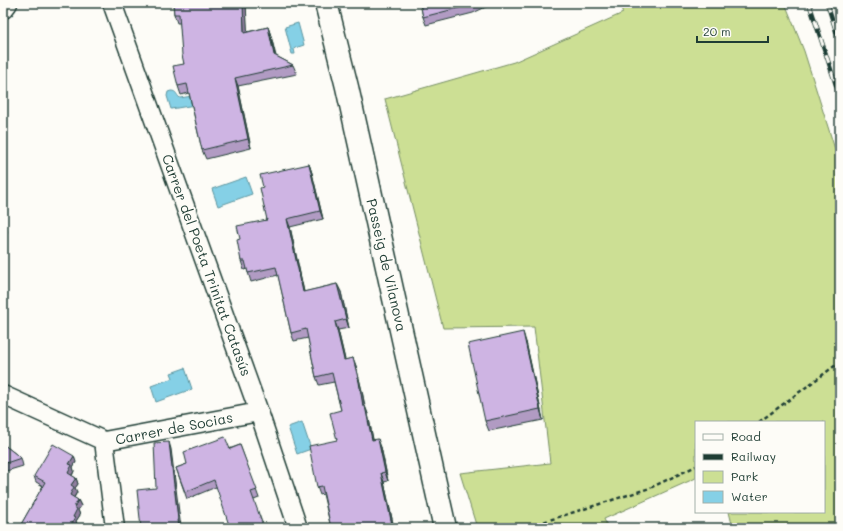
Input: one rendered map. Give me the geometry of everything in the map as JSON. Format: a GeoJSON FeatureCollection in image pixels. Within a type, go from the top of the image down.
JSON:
{"type":"FeatureCollection","features":[{"type":"Feature","properties":{"kind":"street"},"geometry":{"type":"LineString","coordinates":[[3,7],[6,3]]}},
{"type":"Feature","properties":{"kind":"street","name":"Carrer del Poeta Trinitat Catasús"},"geometry":{"type":"LineString","coordinates":[[112,3],[259,412],[298,528]]}},
{"type":"Feature","properties":{"kind":"street","name":"Passeig de Vilanova"},"geometry":{"type":"LineString","coordinates":[[326,3],[347,87],[445,528]]}},
{"type":"Feature","properties":{"kind":"street","name":"Carrer de Socias"},"geometry":{"type":"LineString","coordinates":[[3,395],[104,441],[259,412]]}},
{"type":"Feature","properties":{"kind":"street"},"geometry":{"type":"LineString","coordinates":[[104,441],[115,528]]}},
{"type":"Feature","properties":{"kind":"path"},"geometry":{"type":"LineString","coordinates":[[760,421],[840,362]]}},
{"type":"Feature","properties":{"kind":"path"},"geometry":{"type":"LineString","coordinates":[[524,528],[650,488],[695,466]]}},
{"type":"Feature","properties":{"kind":"green space"},"geometry":{"type":"Polygon","coordinates":[[[619,3],[785,3],[804,51],[840,165],[840,528],[733,528],[729,513],[825,513],[825,421],[695,421],[695,478],[604,519],[608,528],[477,528],[460,473],[550,463],[534,327],[443,328],[385,99],[514,62],[623,13],[619,3]]]}},
{"type":"Feature","properties":{"kind":"green space"},"geometry":{"type":"Polygon","coordinates":[[[832,3],[840,3],[840,24],[832,3]]]}},
{"type":"Feature","properties":{"kind":"water"},"geometry":{"type":"Polygon","coordinates":[[[298,23],[304,45],[295,48],[295,54],[292,54],[285,27],[298,23]]]}},
{"type":"Feature","properties":{"kind":"water"},"geometry":{"type":"Polygon","coordinates":[[[168,92],[175,92],[180,98],[198,95],[201,104],[171,109],[167,96],[168,92]]]}},
{"type":"Feature","properties":{"kind":"water"},"geometry":{"type":"Polygon","coordinates":[[[246,177],[252,194],[218,206],[212,189],[246,177]]]}},
{"type":"Feature","properties":{"kind":"water"},"geometry":{"type":"Polygon","coordinates":[[[185,368],[192,389],[156,402],[151,386],[173,378],[171,373],[185,368]]]}},
{"type":"Feature","properties":{"kind":"water"},"geometry":{"type":"Polygon","coordinates":[[[302,422],[311,449],[297,454],[288,427],[302,422]]]}},
{"type":"Feature","properties":{"kind":"building"},"geometry":{"type":"Polygon","coordinates":[[[173,3],[243,3],[244,33],[268,27],[274,55],[293,65],[235,78],[248,139],[202,150],[187,84],[178,86],[173,66],[184,64],[179,14],[174,14],[173,3]]]}},
{"type":"Feature","properties":{"kind":"building"},"geometry":{"type":"Polygon","coordinates":[[[420,3],[474,3],[423,17],[420,3]]]}},
{"type":"Feature","properties":{"kind":"building"},"geometry":{"type":"Polygon","coordinates":[[[309,164],[320,211],[287,219],[303,292],[337,284],[346,319],[335,322],[344,360],[353,358],[372,440],[378,439],[385,472],[381,473],[392,525],[381,528],[331,528],[322,486],[317,487],[309,446],[337,440],[330,413],[341,410],[332,373],[316,377],[306,329],[291,333],[276,267],[248,273],[245,261],[241,261],[237,240],[240,239],[237,226],[267,220],[260,188],[263,187],[260,175],[309,164]]]}},
{"type":"Feature","properties":{"kind":"building"},"geometry":{"type":"Polygon","coordinates":[[[523,332],[540,409],[485,421],[468,344],[523,332]]]}},
{"type":"Feature","properties":{"kind":"building"},"geometry":{"type":"Polygon","coordinates":[[[225,437],[230,449],[240,445],[257,490],[251,492],[264,528],[230,528],[214,480],[185,492],[176,468],[187,464],[184,452],[225,437]]]}},
{"type":"Feature","properties":{"kind":"building"},"geometry":{"type":"Polygon","coordinates":[[[169,442],[179,528],[141,528],[137,490],[156,488],[154,443],[169,442]]]}},
{"type":"Feature","properties":{"kind":"building"},"geometry":{"type":"Polygon","coordinates":[[[3,444],[21,458],[3,464],[3,444]]]}},
{"type":"Feature","properties":{"kind":"building"},"geometry":{"type":"Polygon","coordinates":[[[53,444],[74,456],[69,464],[72,465],[68,473],[76,478],[71,485],[74,487],[70,495],[78,500],[74,507],[77,509],[73,517],[75,518],[69,528],[19,528],[45,482],[34,476],[53,444]]]}},
{"type":"Feature","properties":{"kind":"building"},"geometry":{"type":"Polygon","coordinates":[[[4,521],[15,528],[3,528],[4,521]]]}},
{"type":"Feature","properties":{"kind":"railway"},"geometry":{"type":"LineString","coordinates":[[809,3],[840,97]]}},
{"type":"Feature","properties":{"kind":"railway"},"geometry":{"type":"LineString","coordinates":[[827,3],[840,43]]}}]}
